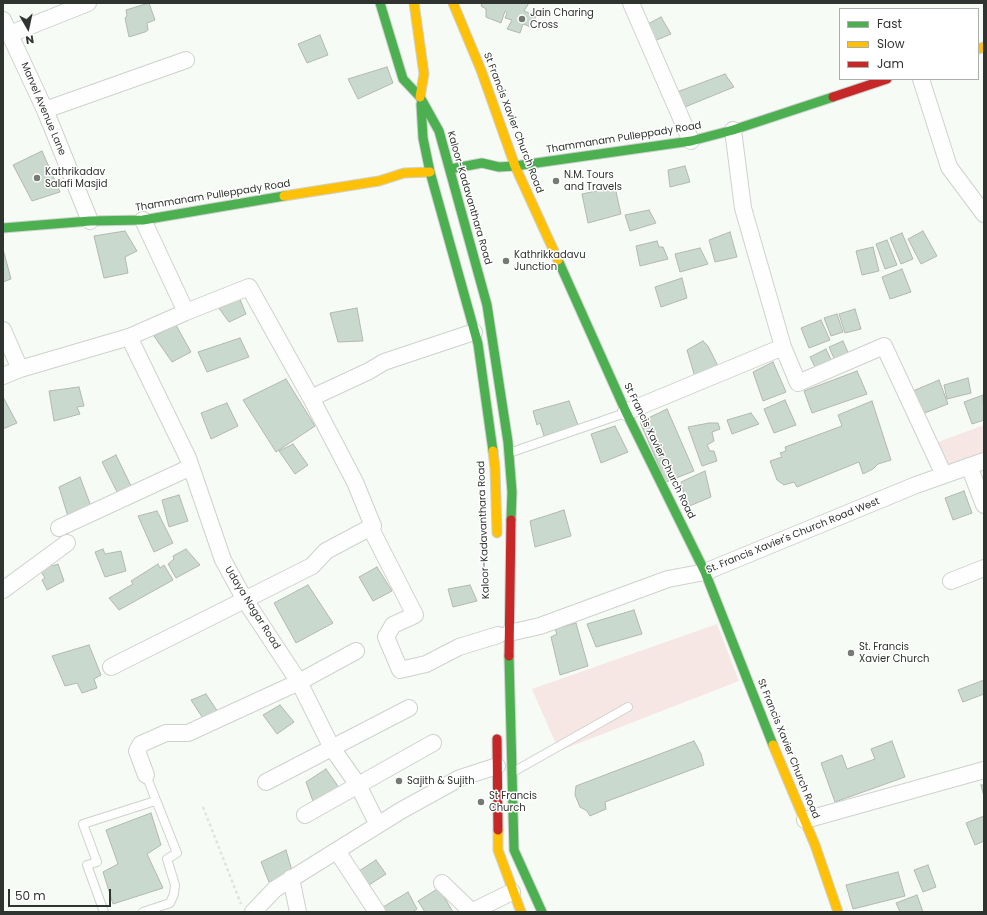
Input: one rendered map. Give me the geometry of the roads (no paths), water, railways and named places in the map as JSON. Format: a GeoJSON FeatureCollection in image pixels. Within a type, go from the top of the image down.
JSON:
{"type":"FeatureCollection","features":[{"type":"Feature","properties":{"kind":"main road"},"geometry":{"type":"LineString","coordinates":[[380,3],[403,79],[420,97]]}},
{"type":"Feature","properties":{"kind":"main road"},"geometry":{"type":"LineString","coordinates":[[414,3],[424,74],[420,97]]}},
{"type":"Feature","properties":{"kind":"main road","name":"St Francis Xavier Church Road"},"geometry":{"type":"LineString","coordinates":[[453,3],[481,70],[515,166],[626,412],[706,572],[776,753],[805,820],[838,912]]}},
{"type":"Feature","properties":{"kind":"main road"},"geometry":{"type":"LineString","coordinates":[[414,70],[420,97]]}},
{"type":"Feature","properties":{"kind":"main road","name":"Thammanam Pulleppady Road"},"geometry":{"type":"LineString","coordinates":[[450,169],[482,163],[499,167],[515,166],[691,141],[733,130],[884,80]]}},
{"type":"Feature","properties":{"kind":"main road","name":"Kaloor-Kadavanthara Road"},"geometry":{"type":"LineString","coordinates":[[420,97],[439,131],[450,169],[456,181],[487,305],[509,454],[512,492],[501,634],[513,772],[514,850],[542,912]]}},
{"type":"Feature","properties":{"kind":"main road","name":"Kaloor-Kadavanthara Road"},"geometry":{"type":"LineString","coordinates":[[420,97],[423,138],[430,172],[430,185],[478,344],[495,468],[497,540]]}},
{"type":"Feature","properties":{"kind":"main road","name":"Thammanam Pulleppady Road"},"geometry":{"type":"LineString","coordinates":[[484,173],[499,167]]}},
{"type":"Feature","properties":{"kind":"main road","name":"Thammanam Pulleppady Road"},"geometry":{"type":"LineString","coordinates":[[3,228],[90,221],[143,220],[379,181],[404,173],[430,172]]}},
{"type":"Feature","properties":{"kind":"main road","name":"Thammanam Pulleppady Road"},"geometry":{"type":"LineString","coordinates":[[379,181],[399,185]]}},
{"type":"Feature","properties":{"kind":"main road"},"geometry":{"type":"LineString","coordinates":[[498,726],[498,850],[512,892],[521,912]]}},
{"type":"Feature","properties":{"kind":"main road"},"geometry":{"type":"LineString","coordinates":[[497,766],[512,761]]}},
{"type":"Feature","properties":{"kind":"street"},"geometry":{"type":"LineString","coordinates":[[6,27],[88,3]]}},
{"type":"Feature","properties":{"kind":"street"},"geometry":{"type":"LineString","coordinates":[[631,3],[691,141]]}},
{"type":"Feature","properties":{"kind":"street","name":"Marvel Avenue Lane"},"geometry":{"type":"LineString","coordinates":[[6,27],[45,110],[90,221]]}},
{"type":"Feature","properties":{"kind":"street"},"geometry":{"type":"LineString","coordinates":[[45,110],[186,60]]}},
{"type":"Feature","properties":{"kind":"street"},"geometry":{"type":"LineString","coordinates":[[921,80],[949,167],[984,214]]}},
{"type":"Feature","properties":{"kind":"street"},"geometry":{"type":"LineString","coordinates":[[733,130],[743,208],[783,347],[798,383],[884,346],[944,475]]}},
{"type":"Feature","properties":{"kind":"street"},"geometry":{"type":"LineString","coordinates":[[143,220],[186,312]]}},
{"type":"Feature","properties":{"kind":"street"},"geometry":{"type":"LineString","coordinates":[[3,376],[20,369],[129,337],[249,287],[311,398],[354,482],[373,526],[326,551],[312,566],[111,667]]}},
{"type":"Feature","properties":{"kind":"street"},"geometry":{"type":"LineString","coordinates":[[3,330],[20,369]]}},
{"type":"Feature","properties":{"kind":"street"},"geometry":{"type":"LineString","coordinates":[[311,398],[369,371],[384,362],[474,332]]}},
{"type":"Feature","properties":{"kind":"street","name":"Udaya Nagar Road"},"geometry":{"type":"LineString","coordinates":[[129,337],[191,467],[223,560],[245,600],[299,682],[332,748],[358,785],[378,825]]}},
{"type":"Feature","properties":{"kind":"street"},"geometry":{"type":"LineString","coordinates":[[626,412],[783,347]]}},
{"type":"Feature","properties":{"kind":"street","name":"St. Francis Xavier's Church Road West"},"geometry":{"type":"LineString","coordinates":[[370,527],[415,615],[393,625],[386,636],[400,670],[426,664],[459,647],[501,634],[540,626],[668,579],[706,572],[944,475],[984,461]]}},
{"type":"Feature","properties":{"kind":"street"},"geometry":{"type":"LineString","coordinates":[[969,466],[984,505]]}},
{"type":"Feature","properties":{"kind":"street"},"geometry":{"type":"LineString","coordinates":[[59,528],[191,467]]}},
{"type":"Feature","properties":{"kind":"street"},"geometry":{"type":"LineString","coordinates":[[3,590],[67,543]]}},
{"type":"Feature","properties":{"kind":"street"},"geometry":{"type":"LineString","coordinates":[[951,581],[984,568]]}},
{"type":"Feature","properties":{"kind":"street"},"geometry":{"type":"LineString","coordinates":[[146,775],[137,751],[141,744],[166,732],[188,733],[299,682],[356,651]]}},
{"type":"Feature","properties":{"kind":"street"},"geometry":{"type":"LineString","coordinates":[[266,782],[409,708]]}},
{"type":"Feature","properties":{"kind":"street"},"geometry":{"type":"LineString","coordinates":[[305,815],[433,743]]}},
{"type":"Feature","properties":{"kind":"street"},"geometry":{"type":"LineString","coordinates":[[247,908],[291,878],[378,825],[460,778],[497,766]]}},
{"type":"Feature","properties":{"kind":"street"},"geometry":{"type":"LineString","coordinates":[[805,820],[984,770]]}},
{"type":"Feature","properties":{"kind":"street"},"geometry":{"type":"LineString","coordinates":[[337,851],[377,912]]}},
{"type":"Feature","properties":{"kind":"street"},"geometry":{"type":"LineString","coordinates":[[291,878],[298,912]]}},
{"type":"Feature","properties":{"kind":"street"},"geometry":{"type":"LineString","coordinates":[[442,883],[471,912],[512,892]]}},
{"type":"Feature","properties":{"kind":"lane"},"geometry":{"type":"LineString","coordinates":[[509,454],[626,412]]}},
{"type":"Feature","properties":{"kind":"lane"},"geometry":{"type":"LineString","coordinates":[[513,772],[628,707]]}},
{"type":"Feature","properties":{"kind":"lane"},"geometry":{"type":"LineString","coordinates":[[143,912],[170,903],[174,894],[175,885],[167,859],[177,853],[155,801],[146,775]]}},
{"type":"Feature","properties":{"kind":"lane"},"geometry":{"type":"LineString","coordinates":[[104,912],[86,865],[97,862],[83,824],[155,801]]}},
{"type":"Feature","properties":{"kind":"place","name":"Jain Charing Cross"},"geometry":{"type":"Point","coordinates":[522,19]}},
{"type":"Feature","properties":{"kind":"place","name":"Kathrikadav Salafi Masjid"},"geometry":{"type":"Point","coordinates":[37,178]}},
{"type":"Feature","properties":{"kind":"place","name":"N.M. Tours and Travels"},"geometry":{"type":"Point","coordinates":[556,181]}},
{"type":"Feature","properties":{"kind":"place","name":"Kathrikkadavu Junction"},"geometry":{"type":"Point","coordinates":[506,261]}},
{"type":"Feature","properties":{"kind":"place","name":"St. Francis Xavier Church"},"geometry":{"type":"Point","coordinates":[851,653]}},
{"type":"Feature","properties":{"kind":"place","name":"Sajith & Sujith"},"geometry":{"type":"Point","coordinates":[399,781]}},
{"type":"Feature","properties":{"kind":"place","name":"St Francis Church"},"geometry":{"type":"Point","coordinates":[481,802]}}]}
